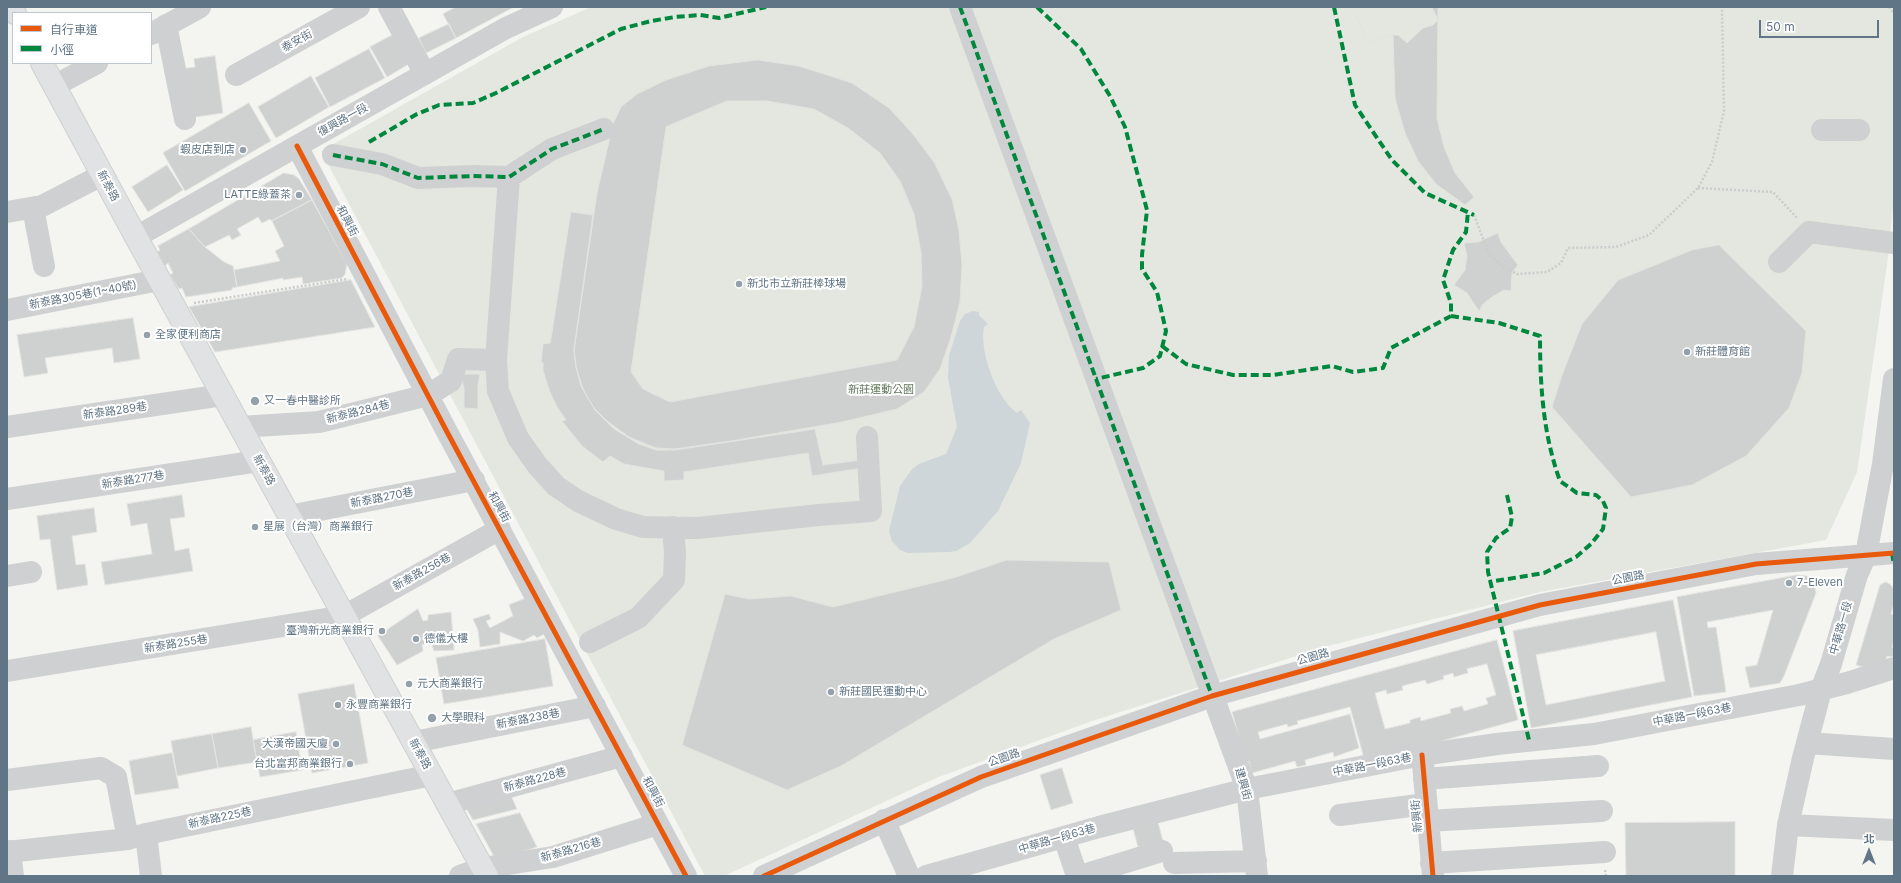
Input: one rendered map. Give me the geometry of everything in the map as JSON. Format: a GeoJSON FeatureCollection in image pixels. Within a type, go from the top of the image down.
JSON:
{"type":"FeatureCollection","features":[{"type":"Feature","properties":{"kind":"main road","name":"新泰路"},"geometry":{"type":"LineString","coordinates":[[43,64],[173,306],[485,872]]}},
{"type":"Feature","properties":{"kind":"street"},"geometry":{"type":"LineString","coordinates":[[185,119],[158,30],[200,7]]}},
{"type":"Feature","properties":{"kind":"street","name":"泰安街"},"geometry":{"type":"LineString","coordinates":[[236,75],[359,7]]}},
{"type":"Feature","properties":{"kind":"street"},"geometry":{"type":"LineString","coordinates":[[389,7],[425,74]]}},
{"type":"Feature","properties":{"kind":"street","name":"復興路一段"},"geometry":{"type":"LineString","coordinates":[[136,237],[506,28],[552,7]]}},
{"type":"Feature","properties":{"kind":"street","name":"建興街"},"geometry":{"type":"LineString","coordinates":[[960,7],[1247,789],[1256,869]]}},
{"type":"Feature","properties":{"kind":"street"},"geometry":{"type":"LineString","coordinates":[[54,86],[95,64]]}},
{"type":"Feature","properties":{"kind":"street"},"geometry":{"type":"LineString","coordinates":[[333,155],[382,164],[418,178],[473,176],[509,177],[552,149],[604,129]]}},
{"type":"Feature","properties":{"kind":"street"},"geometry":{"type":"LineString","coordinates":[[1822,130],[1859,130]]}},
{"type":"Feature","properties":{"kind":"street","name":"和興街"},"geometry":{"type":"LineString","coordinates":[[297,146],[428,395],[686,876]]}},
{"type":"Feature","properties":{"kind":"street"},"geometry":{"type":"LineString","coordinates":[[7,212],[42,206],[102,175]]}},
{"type":"Feature","properties":{"kind":"street"},"geometry":{"type":"LineString","coordinates":[[509,177],[496,360],[498,391],[518,438],[537,465],[556,486],[578,500],[616,519],[643,526],[698,528],[871,511],[867,437]]}},
{"type":"Feature","properties":{"kind":"street"},"geometry":{"type":"LineString","coordinates":[[33,208],[44,266]]}},
{"type":"Feature","properties":{"kind":"street"},"geometry":{"type":"LineString","coordinates":[[1780,262],[1809,232],[1894,242]]}},
{"type":"Feature","properties":{"kind":"street","name":"新泰路305巷(1~40號)"},"geometry":{"type":"LineString","coordinates":[[7,310],[159,280]]}},
{"type":"Feature","properties":{"kind":"street","name":"新泰路284巷"},"geometry":{"type":"LineString","coordinates":[[240,427],[319,422],[428,395],[451,381],[458,359],[496,360]]}},
{"type":"Feature","properties":{"kind":"street","name":"中華路一段"},"geometry":{"type":"LineString","coordinates":[[1782,876],[1788,825],[1807,743],[1821,690],[1831,664],[1857,575],[1866,555],[1888,463],[1894,379]]}},
{"type":"Feature","properties":{"kind":"street","name":"新泰路289巷"},"geometry":{"type":"LineString","coordinates":[[7,427],[223,395]]}},
{"type":"Feature","properties":{"kind":"street","name":"新泰路277巷"},"geometry":{"type":"LineString","coordinates":[[7,500],[258,461]]}},
{"type":"Feature","properties":{"kind":"street","name":"新泰路270巷"},"geometry":{"type":"LineString","coordinates":[[289,516],[474,480]]}},
{"type":"Feature","properties":{"kind":"street"},"geometry":{"type":"LineString","coordinates":[[590,642],[638,618],[674,580],[675,553],[673,527]]}},
{"type":"Feature","properties":{"kind":"street","name":"新泰路256巷"},"geometry":{"type":"LineString","coordinates":[[344,616],[500,529]]}},
{"type":"Feature","properties":{"kind":"street","name":"公園路"},"geometry":{"type":"LineString","coordinates":[[764,876],[981,777],[1212,696],[1540,604],[1756,564],[1894,553]]}},
{"type":"Feature","properties":{"kind":"street"},"geometry":{"type":"LineString","coordinates":[[7,576],[31,572]]}},
{"type":"Feature","properties":{"kind":"street","name":"新泰路255巷"},"geometry":{"type":"LineString","coordinates":[[7,671],[344,616]]}},
{"type":"Feature","properties":{"kind":"street","name":"中華路一段63巷"},"geometry":{"type":"LineString","coordinates":[[926,876],[1064,837],[1247,789],[1422,755],[1497,744],[1594,734],[1821,690],[1894,668]]}},
{"type":"Feature","properties":{"kind":"street","name":"新泰路238巷"},"geometry":{"type":"LineString","coordinates":[[414,742],[595,706]]}},
{"type":"Feature","properties":{"kind":"street"},"geometry":{"type":"LineString","coordinates":[[1807,743],[1894,749]]}},
{"type":"Feature","properties":{"kind":"street","name":"新興街"},"geometry":{"type":"LineString","coordinates":[[1422,755],[1432,869]]}},
{"type":"Feature","properties":{"kind":"street","name":"新泰路228巷"},"geometry":{"type":"LineString","coordinates":[[448,804],[622,756]]}},
{"type":"Feature","properties":{"kind":"street"},"geometry":{"type":"LineString","coordinates":[[1424,778],[1598,766]]}},
{"type":"Feature","properties":{"kind":"street"},"geometry":{"type":"LineString","coordinates":[[7,780],[101,768],[116,777],[151,876]]}},
{"type":"Feature","properties":{"kind":"street","name":"新泰路225巷"},"geometry":{"type":"LineString","coordinates":[[8,852],[137,836],[432,775]]}},
{"type":"Feature","properties":{"kind":"street"},"geometry":{"type":"LineString","coordinates":[[1340,815],[1602,811]]}},
{"type":"Feature","properties":{"kind":"street"},"geometry":{"type":"LineString","coordinates":[[884,820],[909,876]]}},
{"type":"Feature","properties":{"kind":"street","name":"新泰路216巷"},"geometry":{"type":"LineString","coordinates":[[460,876],[553,857],[658,824]]}},
{"type":"Feature","properties":{"kind":"street"},"geometry":{"type":"LineString","coordinates":[[1788,825],[1894,830]]}},
{"type":"Feature","properties":{"kind":"street"},"geometry":{"type":"LineString","coordinates":[[1064,837],[1079,876],[1168,857],[1256,869]]}},
{"type":"Feature","properties":{"kind":"street"},"geometry":{"type":"LineString","coordinates":[[8,852],[12,876]]}},
{"type":"Feature","properties":{"kind":"street"},"geometry":{"type":"LineString","coordinates":[[1432,869],[1604,852]]}},
{"type":"Feature","properties":{"kind":"path"},"geometry":{"type":"LineString","coordinates":[[1474,215],[1490,254],[1501,265],[1517,274],[1547,272],[1562,263],[1568,248],[1616,248],[1649,235],[1698,188],[1712,162],[1724,111],[1722,7]]}},
{"type":"Feature","properties":{"kind":"path"},"geometry":{"type":"LineString","coordinates":[[1889,7],[1894,14]]}},
{"type":"Feature","properties":{"kind":"path"},"geometry":{"type":"LineString","coordinates":[[1698,188],[1773,192],[1809,232]]}},
{"type":"Feature","properties":{"kind":"path"},"geometry":{"type":"LineString","coordinates":[[173,306],[365,276]]}},
{"type":"Feature","properties":{"kind":"green space","name":"新莊運動公園"},"geometry":{"type":"Polygon","coordinates":[[[591,7],[1894,7],[1894,195],[1888,258],[1857,472],[1826,540],[1540,592],[1328,646],[1092,721],[936,778],[724,876],[705,876],[321,151],[523,37],[591,7]]]}},
{"type":"Feature","properties":{"kind":"shaded area"},"geometry":{"type":"Polygon","coordinates":[[[973,311],[979,312],[979,315],[988,324],[984,327],[984,348],[996,386],[1009,406],[1017,413],[1021,410],[1030,423],[1021,463],[998,511],[970,543],[956,551],[908,553],[900,550],[892,541],[889,531],[900,486],[912,469],[919,464],[946,454],[957,427],[948,378],[949,356],[960,321],[965,314],[973,311]]]}},
{"type":"Feature","properties":{"kind":"building"},"geometry":{"type":"Polygon","coordinates":[[[456,7],[514,7],[456,38],[443,14],[456,7]]]}},
{"type":"Feature","properties":{"kind":"building"},"geometry":{"type":"Polygon","coordinates":[[[1346,7],[1432,7],[1438,20],[1433,25],[1423,28],[1407,43],[1398,35],[1389,35],[1370,43],[1367,41],[1359,21],[1346,7]]]}},
{"type":"Feature","properties":{"kind":"building"},"geometry":{"type":"Polygon","coordinates":[[[1346,7],[1438,7],[1437,118],[1444,147],[1455,173],[1474,197],[1465,205],[1436,184],[1418,161],[1405,133],[1395,98],[1393,35],[1389,35],[1370,43],[1367,41],[1359,21],[1346,7]]]}},
{"type":"Feature","properties":{"kind":"building"},"geometry":{"type":"Polygon","coordinates":[[[449,24],[456,38],[426,53],[419,38],[449,24]]]}},
{"type":"Feature","properties":{"kind":"building"},"geometry":{"type":"Polygon","coordinates":[[[398,32],[414,61],[387,77],[370,47],[398,32]]]}},
{"type":"Feature","properties":{"kind":"building"},"geometry":{"type":"Polygon","coordinates":[[[369,49],[385,78],[330,107],[315,78],[369,49]]]}},
{"type":"Feature","properties":{"kind":"building"},"geometry":{"type":"Polygon","coordinates":[[[215,56],[223,113],[189,118],[181,69],[195,67],[194,59],[215,56]]]}},
{"type":"Feature","properties":{"kind":"building"},"geometry":{"type":"Polygon","coordinates":[[[758,60],[799,66],[852,83],[889,108],[912,133],[934,162],[952,199],[959,230],[962,265],[960,302],[951,337],[940,369],[924,392],[897,409],[842,422],[675,449],[656,448],[629,437],[606,420],[595,409],[587,397],[576,367],[574,350],[597,193],[613,124],[621,107],[637,94],[666,80],[709,66],[758,60]],[[727,101],[666,127],[631,372],[643,389],[670,402],[897,360],[914,327],[922,286],[921,253],[914,214],[900,181],[880,153],[848,128],[814,109],[767,101],[727,101]]]}},
{"type":"Feature","properties":{"kind":"building"},"geometry":{"type":"Polygon","coordinates":[[[311,76],[329,107],[276,138],[258,107],[311,76]]]}},
{"type":"Feature","properties":{"kind":"building"},"geometry":{"type":"Polygon","coordinates":[[[249,103],[271,141],[185,191],[163,153],[249,103]]]}},
{"type":"Feature","properties":{"kind":"building"},"geometry":{"type":"Polygon","coordinates":[[[167,165],[183,190],[148,212],[132,187],[167,165]]]}},
{"type":"Feature","properties":{"kind":"building"},"geometry":{"type":"Polygon","coordinates":[[[284,173],[294,175],[299,179],[312,200],[272,221],[270,219],[262,223],[258,217],[237,229],[241,235],[232,240],[229,235],[205,247],[189,229],[284,173]]]}},
{"type":"Feature","properties":{"kind":"building"},"geometry":{"type":"Polygon","coordinates":[[[312,200],[347,264],[345,274],[342,278],[303,284],[302,277],[283,280],[283,278],[237,287],[234,270],[280,261],[275,251],[284,246],[272,221],[312,200]]]}},
{"type":"Feature","properties":{"kind":"building"},"geometry":{"type":"Polygon","coordinates":[[[571,212],[593,215],[574,350],[576,367],[581,386],[595,410],[614,429],[639,444],[656,450],[675,450],[815,429],[823,465],[861,460],[862,468],[812,476],[808,453],[684,472],[684,480],[664,481],[664,471],[624,464],[610,456],[603,462],[582,446],[562,421],[566,420],[556,405],[550,392],[543,371],[543,363],[541,362],[543,344],[550,343],[571,212]]]}},
{"type":"Feature","properties":{"kind":"building"},"geometry":{"type":"Polygon","coordinates":[[[189,229],[205,247],[224,262],[233,266],[237,287],[232,288],[232,290],[186,297],[182,288],[179,289],[170,275],[173,273],[168,263],[165,266],[157,252],[160,250],[158,246],[189,229]]]}},
{"type":"Feature","properties":{"kind":"building"},"geometry":{"type":"Polygon","coordinates":[[[1498,233],[1501,242],[1518,265],[1512,273],[1511,291],[1504,290],[1492,297],[1483,304],[1479,311],[1467,293],[1454,285],[1465,270],[1467,256],[1464,243],[1478,242],[1498,233]]]}},
{"type":"Feature","properties":{"kind":"building","name":"新莊體育館"},"geometry":{"type":"Polygon","coordinates":[[[1719,245],[1806,331],[1802,373],[1789,408],[1746,456],[1692,485],[1631,497],[1552,407],[1562,375],[1582,324],[1618,280],[1692,250],[1719,245]]]}},
{"type":"Feature","properties":{"kind":"building"},"geometry":{"type":"Polygon","coordinates":[[[351,280],[375,327],[215,352],[189,307],[351,280]]]}},
{"type":"Feature","properties":{"kind":"building"},"geometry":{"type":"Polygon","coordinates":[[[133,318],[140,359],[114,363],[112,348],[45,358],[48,373],[24,377],[17,335],[133,318]]]}},
{"type":"Feature","properties":{"kind":"building"},"geometry":{"type":"Polygon","coordinates":[[[460,374],[480,374],[478,385],[478,409],[464,408],[464,388],[460,374]]]}},
{"type":"Feature","properties":{"kind":"building"},"geometry":{"type":"Polygon","coordinates":[[[182,495],[185,517],[170,519],[175,551],[189,548],[193,571],[105,585],[101,562],[152,554],[147,523],[131,526],[127,504],[182,495]]]}},
{"type":"Feature","properties":{"kind":"building"},"geometry":{"type":"Polygon","coordinates":[[[94,508],[97,532],[72,536],[76,565],[85,564],[88,585],[57,590],[50,539],[40,540],[37,516],[94,508]]]}},
{"type":"Feature","properties":{"kind":"building","name":"新莊國民運動中心"},"geometry":{"type":"Polygon","coordinates":[[[1007,560],[1109,562],[1121,610],[1054,639],[841,766],[787,790],[682,745],[725,594],[749,599],[791,596],[833,607],[953,578],[1007,560]]]}},
{"type":"Feature","properties":{"kind":"building"},"geometry":{"type":"Polygon","coordinates":[[[1797,575],[1807,576],[1814,583],[1816,593],[1780,683],[1750,688],[1745,667],[1757,665],[1773,610],[1707,622],[1708,628],[1716,627],[1726,692],[1694,696],[1677,597],[1797,575]]]}},
{"type":"Feature","properties":{"kind":"building"},"geometry":{"type":"Polygon","coordinates":[[[1886,582],[1891,585],[1894,590],[1894,603],[1891,614],[1894,615],[1894,640],[1892,647],[1894,648],[1894,657],[1887,656],[1884,667],[1868,669],[1856,665],[1880,585],[1886,582]]]}},
{"type":"Feature","properties":{"kind":"building","name":"德儀大樓"},"geometry":{"type":"Polygon","coordinates":[[[529,597],[548,632],[537,638],[534,635],[523,641],[500,632],[500,644],[480,647],[478,630],[473,619],[489,614],[491,619],[486,621],[490,628],[513,616],[509,605],[529,597]]]}},
{"type":"Feature","properties":{"kind":"building"},"geometry":{"type":"Polygon","coordinates":[[[1673,600],[1692,697],[1531,728],[1513,631],[1673,600]],[[1656,632],[1536,655],[1546,705],[1665,681],[1656,632]]]}},
{"type":"Feature","properties":{"kind":"building","name":"德儀大樓"},"geometry":{"type":"Polygon","coordinates":[[[418,609],[423,621],[428,620],[428,615],[451,612],[454,650],[434,651],[431,642],[422,645],[423,651],[397,665],[378,636],[418,609]]]}},
{"type":"Feature","properties":{"kind":"building"},"geometry":{"type":"Polygon","coordinates":[[[545,639],[553,686],[444,704],[436,658],[545,639]]]}},
{"type":"Feature","properties":{"kind":"building"},"geometry":{"type":"Polygon","coordinates":[[[1497,640],[1518,720],[1365,762],[1350,707],[1297,721],[1298,724],[1288,727],[1287,724],[1258,732],[1260,739],[1350,714],[1359,748],[1334,757],[1333,752],[1305,760],[1306,765],[1297,767],[1295,761],[1252,773],[1249,761],[1246,762],[1232,712],[1497,640]],[[1487,664],[1467,669],[1468,673],[1454,677],[1453,673],[1443,676],[1444,679],[1427,684],[1425,680],[1402,686],[1403,690],[1387,694],[1386,690],[1375,693],[1385,729],[1410,723],[1410,720],[1420,717],[1421,721],[1451,713],[1450,709],[1462,706],[1464,711],[1488,704],[1486,698],[1496,695],[1487,664]]]}},
{"type":"Feature","properties":{"kind":"building","name":"大漢帝國天廈"},"geometry":{"type":"Polygon","coordinates":[[[354,684],[368,763],[312,773],[298,694],[354,684]]]}},
{"type":"Feature","properties":{"kind":"building"},"geometry":{"type":"Polygon","coordinates":[[[251,727],[257,762],[218,768],[212,734],[251,727]]]}},
{"type":"Feature","properties":{"kind":"building"},"geometry":{"type":"Polygon","coordinates":[[[296,732],[302,770],[260,777],[253,740],[296,732]]]}},
{"type":"Feature","properties":{"kind":"building"},"geometry":{"type":"Polygon","coordinates":[[[212,734],[218,768],[177,776],[171,741],[212,734]]]}},
{"type":"Feature","properties":{"kind":"building"},"geometry":{"type":"Polygon","coordinates":[[[172,753],[179,788],[135,795],[129,761],[172,753]]]}},
{"type":"Feature","properties":{"kind":"building"},"geometry":{"type":"Polygon","coordinates":[[[1062,768],[1073,803],[1051,810],[1040,775],[1062,768]]]}},
{"type":"Feature","properties":{"kind":"building"},"geometry":{"type":"Polygon","coordinates":[[[509,791],[517,809],[473,820],[463,803],[509,791]]]}},
{"type":"Feature","properties":{"kind":"building"},"geometry":{"type":"Polygon","coordinates":[[[520,813],[537,847],[496,860],[476,824],[520,813]]]}},
{"type":"Feature","properties":{"kind":"building"},"geometry":{"type":"Polygon","coordinates":[[[1157,819],[1163,841],[1138,847],[1132,825],[1157,819]]]}},
{"type":"Feature","properties":{"kind":"building"},"geometry":{"type":"Polygon","coordinates":[[[1735,822],[1735,876],[1626,876],[1625,823],[1735,822]]]}},
{"type":"Feature","properties":{"kind":"marked path"},"geometry":{"type":"LineString","coordinates":[[369,142],[417,114],[439,105],[473,103],[496,93],[621,29],[651,21],[675,17],[700,15],[719,18],[766,7]]}},
{"type":"Feature","properties":{"kind":"marked path"},"geometry":{"type":"LineString","coordinates":[[960,7],[1212,696]]}},
{"type":"Feature","properties":{"kind":"marked path"},"geometry":{"type":"LineString","coordinates":[[1037,7],[1081,49],[1110,96],[1125,127],[1147,210],[1142,269],[1157,292],[1166,331],[1160,356],[1143,368],[1096,379]]}},
{"type":"Feature","properties":{"kind":"marked path"},"geometry":{"type":"LineString","coordinates":[[1334,7],[1355,105],[1369,126],[1392,160],[1425,193],[1474,215]]}},
{"type":"Feature","properties":{"kind":"marked path"},"geometry":{"type":"LineString","coordinates":[[333,155],[382,164],[418,178],[473,176],[509,177],[552,149],[604,129]]}},
{"type":"Feature","properties":{"kind":"marked path"},"geometry":{"type":"LineString","coordinates":[[1162,346],[1186,364],[1233,375],[1273,375],[1332,366],[1353,372],[1383,368],[1391,348],[1451,316],[1451,303],[1443,280],[1453,250],[1466,232],[1468,212]]}},
{"type":"Feature","properties":{"kind":"marked path"},"geometry":{"type":"LineString","coordinates":[[1451,316],[1499,323],[1540,336],[1542,391],[1546,428],[1554,463],[1560,481],[1577,493],[1596,495],[1603,501],[1606,508],[1603,529],[1591,544],[1576,557],[1544,573],[1489,582]]}},
{"type":"Feature","properties":{"kind":"marked path"},"geometry":{"type":"LineString","coordinates":[[1507,495],[1512,517],[1510,528],[1496,538],[1487,552],[1488,572],[1529,740]]}},
{"type":"Feature","properties":{"kind":"marked path"},"geometry":{"type":"LineString","coordinates":[[1892,553],[1894,565]]}},
{"type":"Feature","properties":{"kind":"cycle path"},"geometry":{"type":"LineString","coordinates":[[297,146],[446,430],[686,876]]}},
{"type":"Feature","properties":{"kind":"cycle path"},"geometry":{"type":"LineString","coordinates":[[764,876],[981,777],[1212,696],[1540,605],[1756,564],[1894,553]]}},
{"type":"Feature","properties":{"kind":"cycle path"},"geometry":{"type":"LineString","coordinates":[[1422,755],[1433,876]]}},
{"type":"Feature","properties":{"kind":"place","name":"蝦皮店到店"},"geometry":{"type":"Point","coordinates":[243,150]}},
{"type":"Feature","properties":{"kind":"place","name":"LATTE綠蓋茶"},"geometry":{"type":"Point","coordinates":[299,195]}},
{"type":"Feature","properties":{"kind":"place","name":"新北市立新莊棒球場"},"geometry":{"type":"Point","coordinates":[739,284]}},
{"type":"Feature","properties":{"kind":"place","name":"全家便利商店"},"geometry":{"type":"Point","coordinates":[147,335]}},
{"type":"Feature","properties":{"kind":"place","name":"新莊體育館"},"geometry":{"type":"Point","coordinates":[1687,352]}},
{"type":"Feature","properties":{"kind":"place","name":"又一春中醫診所"},"geometry":{"type":"Point","coordinates":[255,401]}},
{"type":"Feature","properties":{"kind":"place","name":"星展（台灣）商業銀行"},"geometry":{"type":"Point","coordinates":[255,527]}},
{"type":"Feature","properties":{"kind":"place","name":"7-Eleven"},"geometry":{"type":"Point","coordinates":[1789,583]}},
{"type":"Feature","properties":{"kind":"place","name":"臺灣新光商業銀行"},"geometry":{"type":"Point","coordinates":[382,631]}},
{"type":"Feature","properties":{"kind":"place","name":"德儀大樓"},"geometry":{"type":"Point","coordinates":[416,639]}},
{"type":"Feature","properties":{"kind":"place","name":"元大商業銀行"},"geometry":{"type":"Point","coordinates":[409,684]}},
{"type":"Feature","properties":{"kind":"place","name":"新莊國民運動中心"},"geometry":{"type":"Point","coordinates":[831,692]}},
{"type":"Feature","properties":{"kind":"place","name":"永豐商業銀行"},"geometry":{"type":"Point","coordinates":[338,705]}},
{"type":"Feature","properties":{"kind":"place","name":"大學眼科"},"geometry":{"type":"Point","coordinates":[432,718]}},
{"type":"Feature","properties":{"kind":"place","name":"大漢帝國天廈"},"geometry":{"type":"Point","coordinates":[336,744]}},
{"type":"Feature","properties":{"kind":"place","name":"台北富邦商業銀行"},"geometry":{"type":"Point","coordinates":[350,764]}}]}
